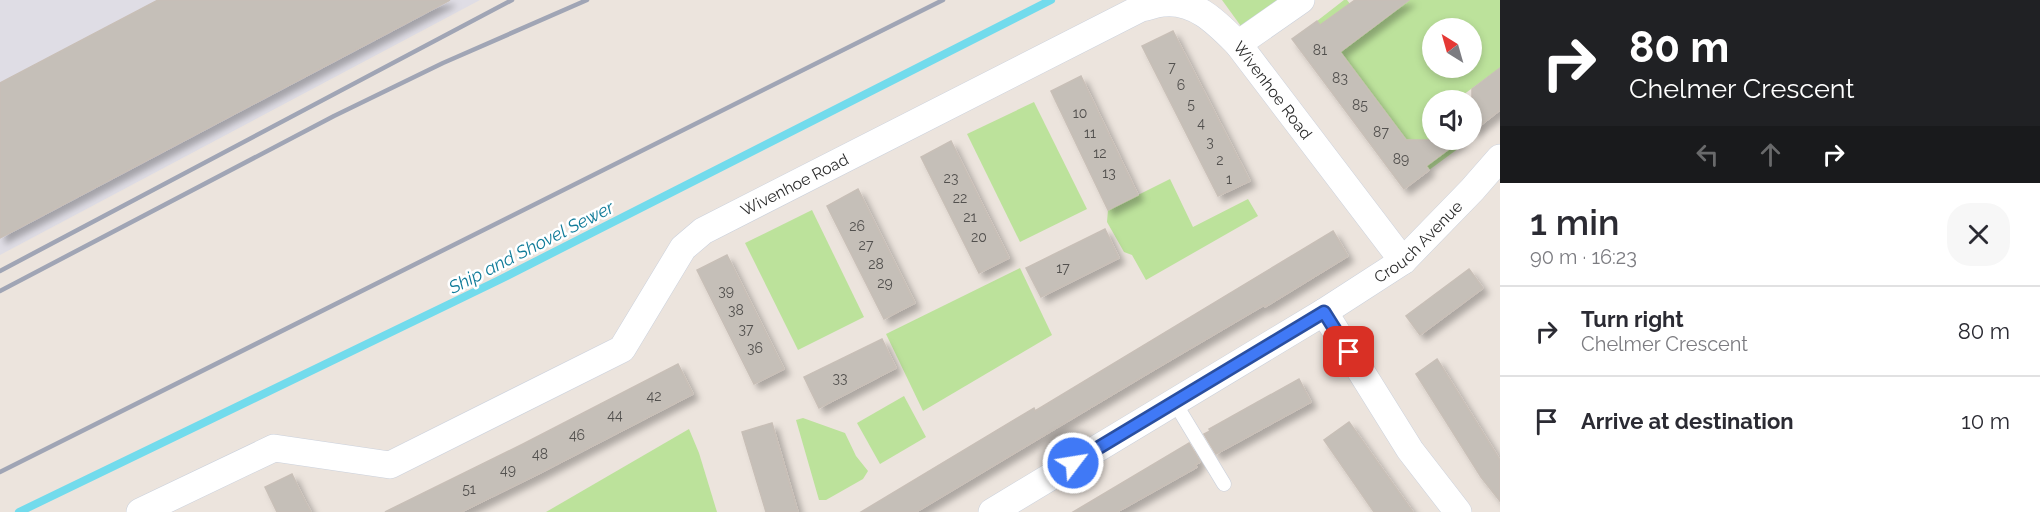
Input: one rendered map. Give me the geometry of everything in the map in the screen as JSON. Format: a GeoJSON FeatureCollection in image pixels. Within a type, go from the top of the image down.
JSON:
{"type":"FeatureCollection","features":[{"type":"Feature","properties":{"kind":"street"},"geometry":{"type":"LineString","coordinates":[[1238,44],[1301,0]]}},
{"type":"Feature","properties":{"kind":"street","name":"Wivenhoe Road"},"geometry":{"type":"LineString","coordinates":[[140,512],[274,448],[390,465],[622,349],[683,248],[703,231],[1141,8],[1166,3],[1190,6],[1213,19],[1238,44],[1403,261]]}},
{"type":"Feature","properties":{"kind":"street","name":"Crouch Avenue"},"geometry":{"type":"LineString","coordinates":[[992,512],[1175,403],[1403,261],[1500,158]]}},
{"type":"Feature","properties":{"kind":"street"},"geometry":{"type":"LineString","coordinates":[[1324,312],[1410,450],[1458,512]]}},
{"type":"Feature","properties":{"kind":"lane"},"geometry":{"type":"LineString","coordinates":[[1175,403],[1224,484]]}},
{"type":"Feature","properties":{"kind":"shaded area"},"geometry":{"type":"Polygon","coordinates":[[[0,0],[480,0],[0,255],[0,0]]]}},
{"type":"Feature","properties":{"kind":"green space"},"geometry":{"type":"Polygon","coordinates":[[[1222,0],[1282,0],[1243,29],[1222,0]]]}},
{"type":"Feature","properties":{"kind":"green space"},"geometry":{"type":"Polygon","coordinates":[[[1344,0],[1347,0],[1370,30],[1409,0],[1500,0],[1500,68],[1470,90],[1422,90],[1422,150],[1456,150],[1429,170],[1317,21],[1344,0]]]}},
{"type":"Feature","properties":{"kind":"green space"},"geometry":{"type":"Polygon","coordinates":[[[1034,102],[1087,209],[1020,242],[967,134],[1034,102]]]}},
{"type":"Feature","properties":{"kind":"green space"},"geometry":{"type":"Polygon","coordinates":[[[1170,179],[1193,227],[1248,199],[1258,216],[1146,280],[1132,255],[1124,252],[1107,222],[1108,210],[1170,179]]]}},
{"type":"Feature","properties":{"kind":"green space"},"geometry":{"type":"Polygon","coordinates":[[[812,210],[864,317],[798,350],[745,243],[812,210]]]}},
{"type":"Feature","properties":{"kind":"green space"},"geometry":{"type":"Polygon","coordinates":[[[1020,268],[1052,335],[923,411],[886,334],[1020,268]]]}},
{"type":"Feature","properties":{"kind":"green space"},"geometry":{"type":"Polygon","coordinates":[[[904,396],[926,437],[880,464],[857,423],[904,396]]]}},
{"type":"Feature","properties":{"kind":"green space"},"geometry":{"type":"Polygon","coordinates":[[[803,418],[845,433],[856,456],[868,471],[863,479],[826,500],[819,500],[796,420],[803,418]]]}},
{"type":"Feature","properties":{"kind":"green space"},"geometry":{"type":"Polygon","coordinates":[[[689,429],[699,453],[717,512],[546,512],[689,429]]]}},
{"type":"Feature","properties":{"kind":"building"},"geometry":{"type":"Polygon","coordinates":[[[158,0],[450,0],[0,238],[0,83],[158,0]]]}},
{"type":"Feature","properties":{"kind":"building"},"geometry":{"type":"Polygon","coordinates":[[[1355,0],[1409,0],[1340,52],[1406,140],[1422,140],[1422,150],[1448,150],[1426,166],[1429,170],[1404,189],[1292,39],[1317,21],[1320,25],[1355,0]]]}},
{"type":"Feature","properties":{"kind":"building"},"geometry":{"type":"Polygon","coordinates":[[[1173,31],[1250,181],[1218,196],[1142,46],[1173,31]]]}},
{"type":"Feature","properties":{"kind":"building"},"geometry":{"type":"Polygon","coordinates":[[[1500,68],[1500,110],[1482,124],[1482,90],[1472,89],[1500,68]]]}},
{"type":"Feature","properties":{"kind":"building"},"geometry":{"type":"Polygon","coordinates":[[[1081,76],[1138,195],[1108,210],[1051,91],[1081,76]]]}},
{"type":"Feature","properties":{"kind":"building"},"geometry":{"type":"Polygon","coordinates":[[[951,141],[1009,258],[979,273],[921,157],[951,141]]]}},
{"type":"Feature","properties":{"kind":"building"},"geometry":{"type":"Polygon","coordinates":[[[858,189],[915,303],[884,319],[827,206],[858,189]]]}},
{"type":"Feature","properties":{"kind":"building"},"geometry":{"type":"Polygon","coordinates":[[[1105,229],[1119,258],[1041,297],[1026,268],[1105,229]]]}},
{"type":"Feature","properties":{"kind":"building"},"geometry":{"type":"Polygon","coordinates":[[[1333,231],[1348,256],[1265,307],[1264,305],[916,512],[861,512],[1034,408],[1035,411],[1333,231]]]}},
{"type":"Feature","properties":{"kind":"building"},"geometry":{"type":"Polygon","coordinates":[[[727,255],[784,369],[754,384],[697,270],[727,255]]]}},
{"type":"Feature","properties":{"kind":"building"},"geometry":{"type":"Polygon","coordinates":[[[1469,269],[1483,288],[1420,335],[1406,316],[1469,269]]]}},
{"type":"Feature","properties":{"kind":"building"},"geometry":{"type":"Polygon","coordinates":[[[882,339],[896,368],[819,408],[804,377],[882,339]]]}},
{"type":"Feature","properties":{"kind":"building"},"geometry":{"type":"Polygon","coordinates":[[[1437,359],[1500,460],[1500,501],[1481,477],[1416,374],[1437,359]]]}},
{"type":"Feature","properties":{"kind":"building"},"geometry":{"type":"Polygon","coordinates":[[[678,364],[693,394],[538,474],[461,512],[385,512],[523,444],[678,364]]]}},
{"type":"Feature","properties":{"kind":"building"},"geometry":{"type":"Polygon","coordinates":[[[1299,379],[1311,402],[1216,454],[1204,434],[1210,431],[1209,429],[1299,379]]]}},
{"type":"Feature","properties":{"kind":"building"},"geometry":{"type":"Polygon","coordinates":[[[1349,422],[1413,512],[1374,512],[1324,440],[1349,422]]]}},
{"type":"Feature","properties":{"kind":"building"},"geometry":{"type":"Polygon","coordinates":[[[772,423],[798,512],[766,512],[742,432],[772,423]]]}},
{"type":"Feature","properties":{"kind":"building"},"geometry":{"type":"Polygon","coordinates":[[[1189,443],[1200,462],[1195,465],[1197,467],[1117,512],[1073,512],[1189,443]]]}},
{"type":"Feature","properties":{"kind":"building"},"geometry":{"type":"Polygon","coordinates":[[[292,474],[311,512],[277,512],[265,487],[292,474]]]}},
{"type":"Feature","properties":{"kind":"waterway","name":"Ship and Shovel Sewer"},"geometry":{"type":"LineString","coordinates":[[19,512],[497,281],[1051,0]]}},
{"type":"Feature","properties":{"kind":"railway"},"geometry":{"type":"LineString","coordinates":[[0,271],[512,0]]}},
{"type":"Feature","properties":{"kind":"railway"},"geometry":{"type":"LineString","coordinates":[[0,291],[334,116],[443,63],[587,0]]}},
{"type":"Feature","properties":{"kind":"railway"},"geometry":{"type":"LineString","coordinates":[[0,472],[943,0]]}},
{"type":"Feature","properties":{"kind":"route"},"geometry":{"type":"LineString","coordinates":[[1073,463],[1324,312],[1349,352]]}}]}
